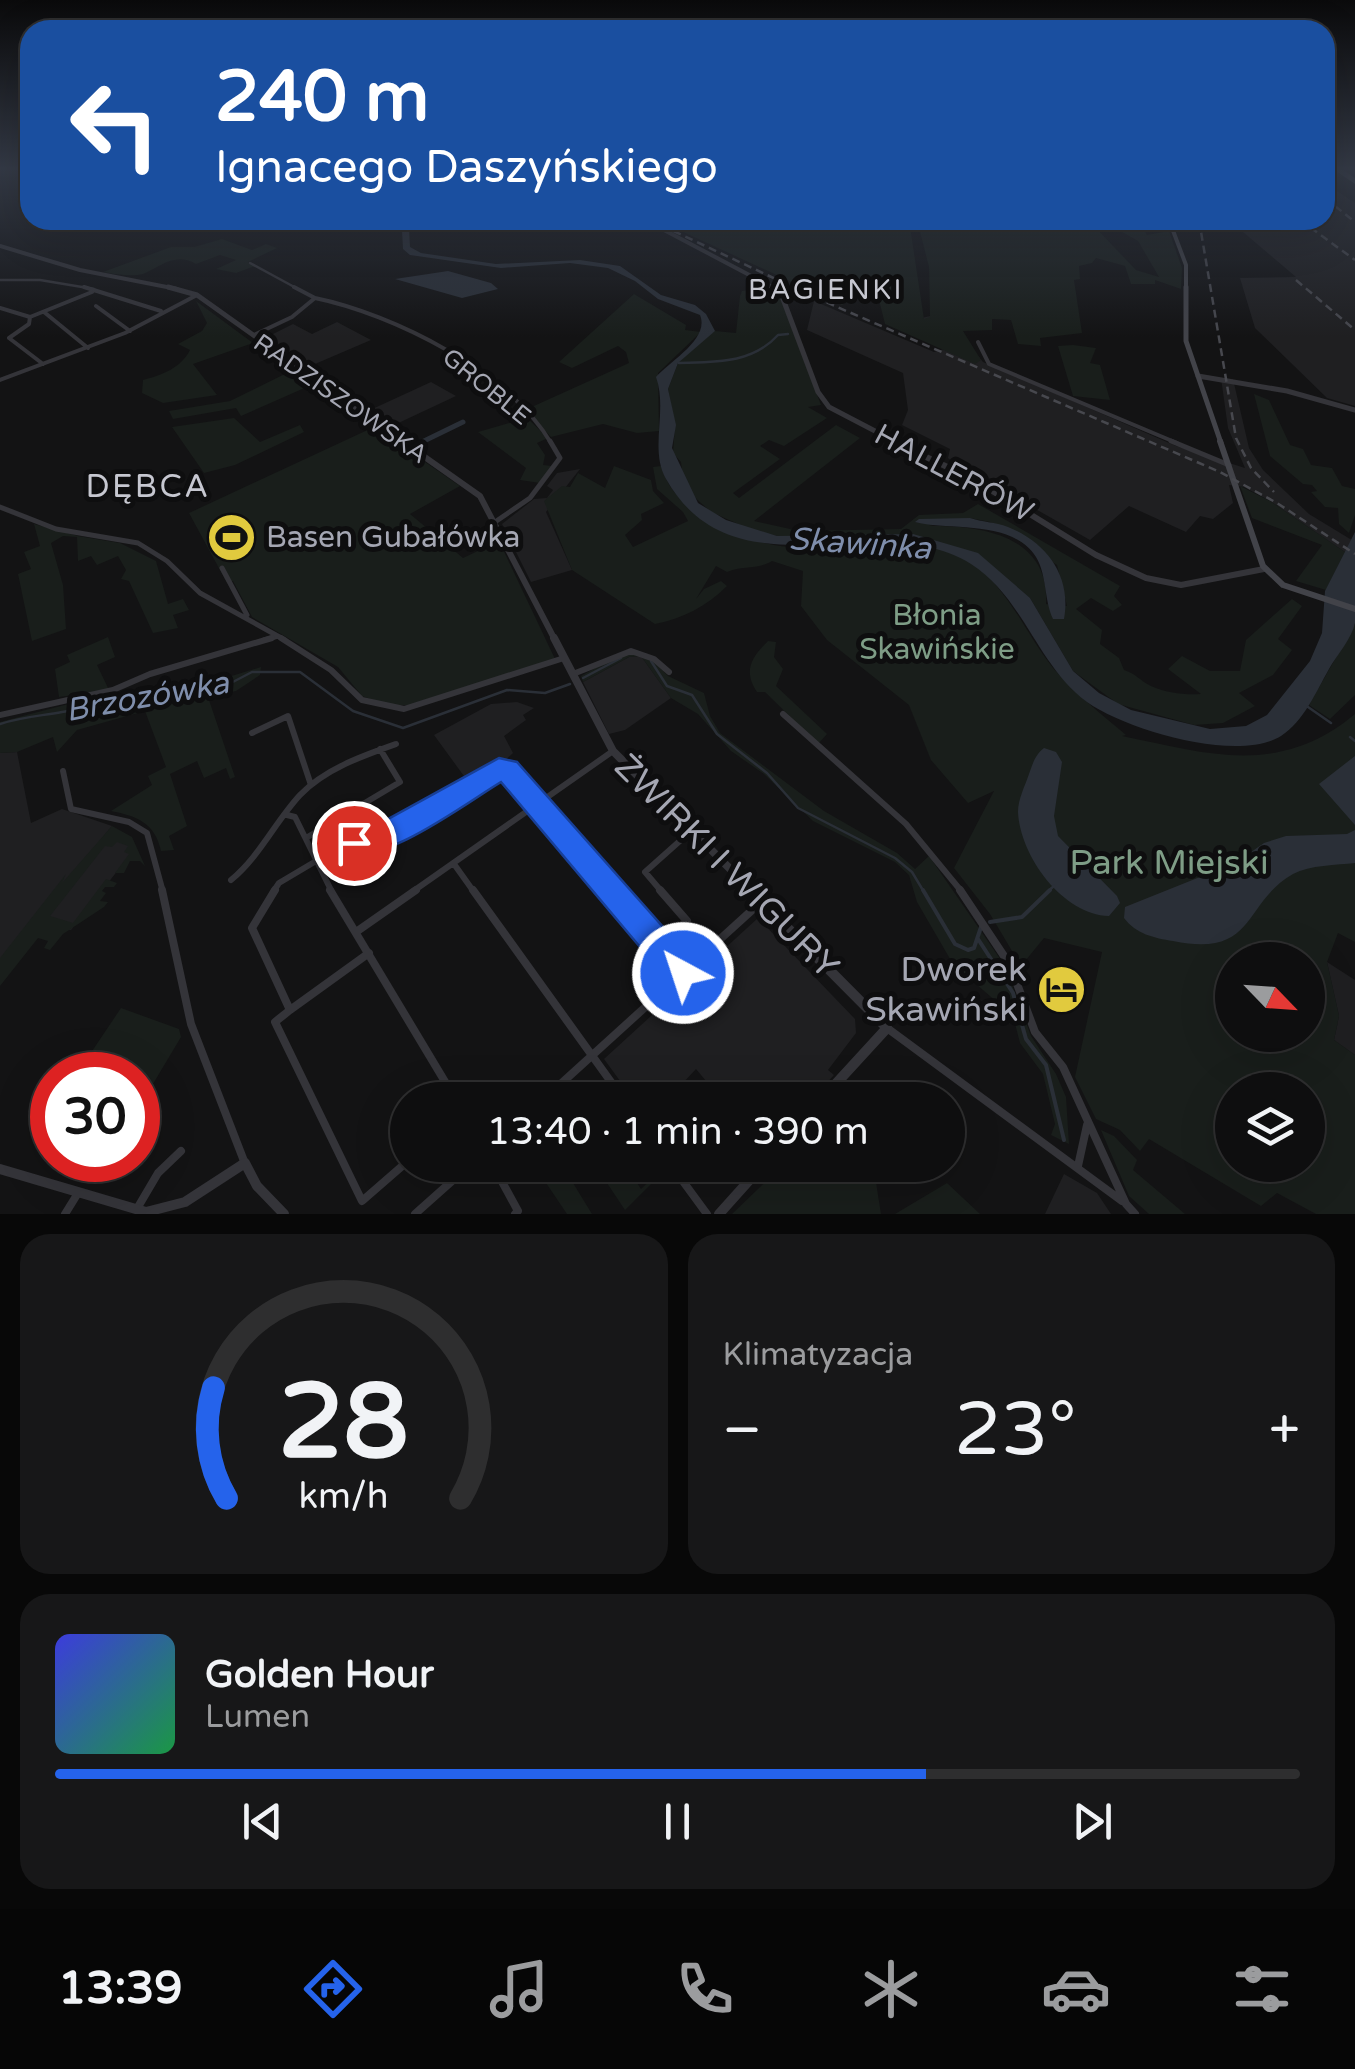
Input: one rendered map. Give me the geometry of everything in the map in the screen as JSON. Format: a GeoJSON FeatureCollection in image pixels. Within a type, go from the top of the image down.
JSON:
{"type":"FeatureCollection","features":[{"type":"Feature","properties":{"kind":"main road"},"geometry":{"type":"LineString","coordinates":[[1173,230],[1186,265],[1185,336],[1266,571],[1296,590],[1355,609]]}},
{"type":"Feature","properties":{"kind":"street","name":"HALLERÓW"},"geometry":{"type":"LineString","coordinates":[[664,230],[780,291],[820,397],[838,413],[957,471],[1140,576],[1186,586],[1232,574],[1266,571]]}},
{"type":"Feature","properties":{"kind":"street","name":"RADZISZOWSKA"},"geometry":{"type":"LineString","coordinates":[[0,246],[80,270],[152,282],[197,296],[462,480],[485,502],[575,678]]}},
{"type":"Feature","properties":{"kind":"street","name":"GROBLE"},"geometry":{"type":"LineString","coordinates":[[250,263],[315,298],[374,312],[416,332],[506,396],[550,437],[560,458],[554,470],[530,498],[495,522]]}},
{"type":"Feature","properties":{"kind":"street"},"geometry":{"type":"LineString","coordinates":[[0,280],[27,278],[116,294],[161,311]]}},
{"type":"Feature","properties":{"kind":"street"},"geometry":{"type":"LineString","coordinates":[[0,309],[30,317],[92,292]]}},
{"type":"Feature","properties":{"kind":"street"},"geometry":{"type":"LineString","coordinates":[[0,380],[130,331],[161,311],[197,296]]}},
{"type":"Feature","properties":{"kind":"street"},"geometry":{"type":"LineString","coordinates":[[252,336],[292,317],[315,298]]}},
{"type":"Feature","properties":{"kind":"street"},"geometry":{"type":"LineString","coordinates":[[96,306],[130,331]]}},
{"type":"Feature","properties":{"kind":"street"},"geometry":{"type":"LineString","coordinates":[[44,312],[88,348]]}},
{"type":"Feature","properties":{"kind":"street"},"geometry":{"type":"LineString","coordinates":[[30,317],[29,324],[9,338],[42,364]]}},
{"type":"Feature","properties":{"kind":"street"},"geometry":{"type":"LineString","coordinates":[[978,342],[989,364],[1228,465]]}},
{"type":"Feature","properties":{"kind":"street"},"geometry":{"type":"LineString","coordinates":[[1198,376],[1293,392],[1355,410]]}},
{"type":"Feature","properties":{"kind":"street"},"geometry":{"type":"LineString","coordinates":[[0,507],[56,529],[138,543],[166,561],[200,593],[331,670],[362,700],[396,710],[564,658]]}},
{"type":"Feature","properties":{"kind":"street"},"geometry":{"type":"LineString","coordinates":[[222,568],[248,618]]}},
{"type":"Feature","properties":{"kind":"street"},"geometry":{"type":"LineString","coordinates":[[0,716],[113,690],[150,674],[278,636]]}},
{"type":"Feature","properties":{"kind":"street"},"geometry":{"type":"LineString","coordinates":[[575,678],[628,648],[646,653],[669,672]]}},
{"type":"Feature","properties":{"kind":"street","name":"ŻWIRKI I WIGURY"},"geometry":{"type":"LineString","coordinates":[[575,678],[612,751],[688,833],[887,1028],[952,1081],[1078,1166],[1126,1204]]}},
{"type":"Feature","properties":{"kind":"street"},"geometry":{"type":"LineString","coordinates":[[782,714],[906,824],[974,907],[1010,965],[1035,1032],[1062,1067],[1126,1204],[1136,1214]]}},
{"type":"Feature","properties":{"kind":"street"},"geometry":{"type":"LineString","coordinates":[[252,733],[288,716],[311,785]]}},
{"type":"Feature","properties":{"kind":"street"},"geometry":{"type":"LineString","coordinates":[[231,880],[254,861],[311,785],[396,744]]}},
{"type":"Feature","properties":{"kind":"street"},"geometry":{"type":"LineString","coordinates":[[306,838],[400,782],[380,749]]}},
{"type":"Feature","properties":{"kind":"street"},"geometry":{"type":"LineString","coordinates":[[356,932],[612,751]]}},
{"type":"Feature","properties":{"kind":"street"},"geometry":{"type":"LineString","coordinates":[[290,1010],[252,928],[273,889],[347,845],[382,838],[499,770],[508,770],[683,973]]}},
{"type":"Feature","properties":{"kind":"street"},"geometry":{"type":"LineString","coordinates":[[62,771],[72,809],[129,822],[146,833],[196,1043],[245,1163],[257,1186],[284,1214]]}},
{"type":"Feature","properties":{"kind":"street"},"geometry":{"type":"LineString","coordinates":[[287,815],[295,816],[315,862],[445,1082]]}},
{"type":"Feature","properties":{"kind":"street"},"geometry":{"type":"LineString","coordinates":[[662,947],[687,921],[645,872],[688,833]]}},
{"type":"Feature","properties":{"kind":"street"},"geometry":{"type":"LineString","coordinates":[[454,864],[611,1082]]}},
{"type":"Feature","properties":{"kind":"street"},"geometry":{"type":"LineString","coordinates":[[563,1082],[761,902]]}},
{"type":"Feature","properties":{"kind":"street"},"geometry":{"type":"LineString","coordinates":[[369,954],[275,1022],[362,1201],[390,1177]]}},
{"type":"Feature","properties":{"kind":"street"},"geometry":{"type":"LineString","coordinates":[[838,1082],[887,1028]]}},
{"type":"Feature","properties":{"kind":"street"},"geometry":{"type":"LineString","coordinates":[[1078,1166],[1088,1124]]}},
{"type":"Feature","properties":{"kind":"street"},"geometry":{"type":"LineString","coordinates":[[136,1211],[158,1173],[181,1151]]}},
{"type":"Feature","properties":{"kind":"street"},"geometry":{"type":"LineString","coordinates":[[0,1168],[136,1211],[172,1207],[245,1163]]}},
{"type":"Feature","properties":{"kind":"street"},"geometry":{"type":"LineString","coordinates":[[415,1214],[451,1182]]}},
{"type":"Feature","properties":{"kind":"street"},"geometry":{"type":"LineString","coordinates":[[503,1182],[518,1211],[514,1214]]}},
{"type":"Feature","properties":{"kind":"street"},"geometry":{"type":"LineString","coordinates":[[683,1182],[707,1214]]}},
{"type":"Feature","properties":{"kind":"street"},"geometry":{"type":"LineString","coordinates":[[718,1214],[747,1182]]}},
{"type":"Feature","properties":{"kind":"street"},"geometry":{"type":"LineString","coordinates":[[65,1214],[78,1193]]}},
{"type":"Feature","properties":{"kind":"shaded area"},"geometry":{"type":"Polygon","coordinates":[[[1335,225],[1355,225],[1355,406],[1327,398],[1255,328],[1240,278],[1296,277],[1241,230],[1335,230],[1335,225]]]}},
{"type":"Feature","properties":{"kind":"shaded area"},"geometry":{"type":"Polygon","coordinates":[[[814,301],[934,352],[944,349],[917,319],[944,313],[983,362],[1176,446],[1245,468],[1228,428],[1221,378],[1233,379],[1249,448],[1263,470],[1309,514],[1355,542],[1355,559],[1270,501],[1244,487],[1229,485],[1233,503],[1213,519],[1200,516],[1186,532],[1129,506],[1090,540],[953,462],[948,458],[950,449],[902,425],[908,410],[903,373],[807,330],[814,301]]]}},
{"type":"Feature","properties":{"kind":"shaded area"},"geometry":{"type":"Polygon","coordinates":[[[337,322],[371,340],[308,367],[263,339],[293,324],[312,334],[337,322]]]}},
{"type":"Feature","properties":{"kind":"shaded area"},"geometry":{"type":"Polygon","coordinates":[[[431,382],[456,396],[392,426],[368,411],[431,382]]]}},
{"type":"Feature","properties":{"kind":"shaded area"},"geometry":{"type":"Polygon","coordinates":[[[580,469],[546,512],[572,570],[531,582],[502,524],[534,499],[547,498],[553,490],[547,486],[557,473],[580,469]]]}},
{"type":"Feature","properties":{"kind":"shaded area"},"geometry":{"type":"Polygon","coordinates":[[[641,656],[671,698],[625,730],[609,734],[583,682],[629,657],[641,656]]]}},
{"type":"Feature","properties":{"kind":"shaded area"},"geometry":{"type":"Polygon","coordinates":[[[517,702],[534,708],[523,715],[526,720],[504,736],[513,753],[497,768],[469,783],[434,735],[491,704],[517,702]]]}},
{"type":"Feature","properties":{"kind":"shaded area"},"geometry":{"type":"Polygon","coordinates":[[[17,752],[31,823],[62,809],[112,826],[0,963],[0,753],[17,752]]]}},
{"type":"Feature","properties":{"kind":"shaded area"},"geometry":{"type":"Polygon","coordinates":[[[103,842],[129,843],[133,851],[71,930],[36,926],[103,842]]]}},
{"type":"Feature","properties":{"kind":"shaded area"},"geometry":{"type":"Polygon","coordinates":[[[758,918],[855,1019],[856,1033],[828,1070],[834,1075],[828,1082],[707,1082],[696,1069],[684,1082],[621,1082],[604,1059],[758,918]]]}},
{"type":"Feature","properties":{"kind":"shaded area"},"geometry":{"type":"Polygon","coordinates":[[[1327,962],[1355,980],[1355,1055],[1334,1040],[1339,1016],[1327,962]]]}},
{"type":"Feature","properties":{"kind":"shaded area"},"geometry":{"type":"Polygon","coordinates":[[[1064,1174],[1097,1193],[1111,1214],[1045,1214],[1064,1174]]]}},
{"type":"Feature","properties":{"kind":"green space"},"geometry":{"type":"Polygon","coordinates":[[[679,230],[911,230],[924,319],[930,317],[929,267],[920,230],[1098,230],[1136,270],[1159,277],[1138,241],[1119,230],[1144,230],[1147,235],[1169,231],[1182,268],[1181,289],[1155,280],[1155,284],[1131,284],[1125,266],[1096,258],[1079,266],[1080,279],[1074,280],[1082,333],[1040,338],[1041,346],[1018,344],[1011,320],[992,319],[992,330],[963,331],[981,360],[975,364],[885,324],[876,288],[853,286],[852,299],[842,305],[679,230]]]}},
{"type":"Feature","properties":{"kind":"green space"},"geometry":{"type":"Polygon","coordinates":[[[222,239],[252,250],[266,244],[277,248],[248,262],[255,266],[236,273],[216,269],[236,260],[220,255],[196,264],[175,260],[139,275],[103,272],[171,247],[194,247],[222,239]]]}},
{"type":"Feature","properties":{"kind":"green space"},"geometry":{"type":"Polygon","coordinates":[[[742,291],[778,291],[821,405],[808,407],[827,418],[784,446],[769,440],[760,446],[780,459],[733,493],[739,498],[836,425],[860,438],[754,521],[799,531],[901,529],[919,515],[963,513],[978,504],[1120,586],[1114,596],[1122,605],[1113,611],[1091,598],[1076,609],[1102,630],[1100,644],[1119,658],[1124,670],[1151,686],[1176,693],[1201,694],[1168,669],[1182,656],[1210,671],[1240,671],[1246,640],[1292,599],[1302,606],[1278,639],[1292,650],[1273,675],[1239,693],[1255,706],[1223,723],[1194,725],[1118,704],[1073,671],[1030,598],[928,537],[777,536],[754,531],[711,512],[692,495],[683,478],[681,462],[673,453],[675,425],[668,389],[678,363],[702,339],[715,331],[736,333],[742,291]],[[970,518],[929,526],[970,528],[1009,539],[1037,563],[1046,604],[1067,606],[1057,565],[990,522],[970,518]]]}},
{"type":"Feature","properties":{"kind":"green space"},"geometry":{"type":"Polygon","coordinates":[[[634,294],[686,325],[685,330],[701,332],[658,373],[659,431],[637,433],[603,424],[551,437],[525,410],[629,363],[626,352],[618,346],[572,368],[559,362],[634,294]]]}},
{"type":"Feature","properties":{"kind":"green space"},"geometry":{"type":"Polygon","coordinates":[[[196,301],[253,343],[193,364],[217,395],[163,403],[142,393],[143,380],[182,362],[190,350],[178,344],[202,331],[207,323],[196,301]]]}},
{"type":"Feature","properties":{"kind":"green space"},"geometry":{"type":"Polygon","coordinates":[[[1058,346],[1096,348],[1090,363],[1100,365],[1110,400],[1073,396],[1058,346]]]}},
{"type":"Feature","properties":{"kind":"green space"},"geometry":{"type":"Polygon","coordinates":[[[295,369],[312,380],[309,386],[241,416],[236,408],[173,419],[169,411],[230,401],[295,369]]]}},
{"type":"Feature","properties":{"kind":"green space"},"geometry":{"type":"Polygon","coordinates":[[[1254,394],[1269,400],[1290,445],[1303,449],[1311,465],[1332,468],[1342,486],[1355,489],[1355,515],[1349,533],[1339,524],[1338,508],[1325,507],[1311,492],[1317,491],[1312,485],[1303,484],[1270,456],[1254,394]]]}},
{"type":"Feature","properties":{"kind":"green space"},"geometry":{"type":"Polygon","coordinates":[[[234,418],[260,442],[300,425],[304,432],[235,465],[204,473],[172,427],[234,418]]]}},
{"type":"Feature","properties":{"kind":"green space"},"geometry":{"type":"Polygon","coordinates":[[[527,418],[548,438],[537,443],[545,455],[543,465],[552,466],[540,483],[520,480],[526,468],[478,432],[527,418]]]}},
{"type":"Feature","properties":{"kind":"green space"},"geometry":{"type":"Polygon","coordinates":[[[374,427],[460,486],[410,514],[463,558],[499,541],[555,659],[409,705],[389,705],[362,696],[338,667],[252,617],[233,581],[227,583],[189,513],[374,427]]]}},
{"type":"Feature","properties":{"kind":"green space","name":"Park Miejski"},"geometry":{"type":"Polygon","coordinates":[[[614,466],[651,480],[653,491],[664,503],[641,514],[642,520],[625,535],[633,547],[688,521],[657,489],[653,467],[661,466],[674,492],[687,505],[718,525],[757,541],[795,547],[905,543],[927,545],[967,560],[997,586],[1053,668],[1126,735],[1122,736],[1214,754],[1271,753],[1299,747],[1327,734],[1355,714],[1355,942],[1338,933],[1327,962],[1339,1016],[1334,1040],[1355,1055],[1355,1214],[1316,1214],[1277,1193],[1261,1206],[1221,1182],[1325,1182],[1325,1072],[1215,1072],[1215,1178],[1149,1139],[1140,1151],[1120,1130],[1096,1119],[1075,1077],[1102,952],[1044,938],[1021,966],[990,914],[954,868],[994,791],[968,803],[931,760],[909,705],[827,640],[801,606],[803,571],[772,561],[727,572],[716,566],[696,599],[704,589],[721,581],[727,586],[694,611],[655,624],[572,570],[544,501],[562,486],[570,487],[578,473],[605,488],[614,466]]]}},
{"type":"Feature","properties":{"kind":"green space"},"geometry":{"type":"Polygon","coordinates":[[[1240,486],[1270,501],[1345,552],[1326,590],[1296,581],[1322,545],[1252,518],[1240,486]]]}},
{"type":"Feature","properties":{"kind":"green space"},"geometry":{"type":"Polygon","coordinates":[[[34,524],[120,543],[156,561],[168,604],[183,599],[189,610],[173,615],[178,628],[153,633],[129,581],[121,579],[126,570],[118,556],[97,565],[91,556],[78,561],[77,537],[63,536],[51,543],[63,585],[66,629],[32,641],[18,574],[31,569],[24,552],[40,546],[34,524]]]}},
{"type":"Feature","properties":{"kind":"green space"},"geometry":{"type":"Polygon","coordinates":[[[1355,624],[1355,695],[1330,719],[1309,705],[1355,624]]]}},
{"type":"Feature","properties":{"kind":"green space"},"geometry":{"type":"Polygon","coordinates":[[[108,637],[115,657],[97,665],[109,690],[59,697],[55,669],[70,662],[67,655],[108,637]]]}},
{"type":"Feature","properties":{"kind":"green space"},"geometry":{"type":"Polygon","coordinates":[[[768,641],[776,642],[774,657],[783,669],[776,686],[827,734],[818,744],[765,692],[757,692],[750,678],[751,665],[768,641]]]}},
{"type":"Feature","properties":{"kind":"green space"},"geometry":{"type":"Polygon","coordinates":[[[622,653],[646,653],[668,676],[704,693],[720,733],[824,811],[897,853],[915,869],[929,856],[1005,966],[1031,1036],[1066,1097],[1069,1144],[1051,1135],[1055,1124],[1043,1074],[1020,1043],[1013,1016],[953,964],[917,902],[909,875],[895,862],[813,821],[764,774],[731,751],[698,714],[671,698],[641,656],[629,657],[583,682],[581,676],[622,653]]]}},
{"type":"Feature","properties":{"kind":"green space"},"geometry":{"type":"Polygon","coordinates":[[[261,667],[260,675],[236,691],[208,697],[235,777],[230,779],[226,768],[204,778],[197,761],[170,774],[187,826],[169,836],[174,850],[161,851],[154,834],[143,822],[111,811],[152,785],[148,776],[166,767],[145,711],[77,730],[57,752],[53,737],[17,752],[0,753],[0,722],[114,692],[137,698],[205,677],[225,678],[261,667]]]}},
{"type":"Feature","properties":{"kind":"green space"},"geometry":{"type":"Polygon","coordinates":[[[112,826],[132,837],[145,866],[140,861],[130,861],[124,873],[115,873],[129,854],[124,852],[128,846],[117,842],[112,847],[105,846],[50,916],[73,923],[106,879],[117,883],[102,891],[106,893],[100,901],[108,902],[63,934],[50,950],[44,948],[48,941],[38,938],[0,986],[0,958],[66,874],[62,883],[112,826]]]}},
{"type":"Feature","properties":{"kind":"green space"},"geometry":{"type":"Polygon","coordinates":[[[121,1008],[179,1029],[181,1037],[160,1072],[160,1052],[91,1052],[121,1008]]]}},
{"type":"Feature","properties":{"kind":"green space"},"geometry":{"type":"Polygon","coordinates":[[[1101,1130],[1114,1136],[1137,1160],[1133,1170],[1185,1214],[1149,1214],[1129,1196],[1101,1130]]]}},
{"type":"Feature","properties":{"kind":"green space"},"geometry":{"type":"Polygon","coordinates":[[[545,1182],[574,1182],[592,1214],[567,1214],[545,1182]]]}},
{"type":"Feature","properties":{"kind":"green space"},"geometry":{"type":"Polygon","coordinates":[[[606,1182],[636,1182],[641,1189],[653,1182],[625,1210],[606,1182]]]}},
{"type":"Feature","properties":{"kind":"green space"},"geometry":{"type":"Polygon","coordinates":[[[765,1182],[876,1182],[881,1214],[732,1214],[765,1182]]]}},
{"type":"Feature","properties":{"kind":"green space"},"geometry":{"type":"Polygon","coordinates":[[[947,1183],[980,1214],[895,1214],[947,1183]]]}},
{"type":"Feature","properties":{"kind":"water","name":"Skawinka"},"geometry":{"type":"Polygon","coordinates":[[[409,230],[410,247],[421,253],[496,264],[580,260],[620,266],[661,295],[695,305],[706,314],[715,331],[678,363],[668,389],[676,425],[672,448],[698,503],[726,520],[777,536],[913,534],[978,553],[1030,598],[1073,671],[1099,693],[1131,710],[1210,729],[1246,726],[1267,715],[1310,661],[1322,633],[1325,591],[1355,532],[1353,629],[1303,714],[1281,736],[1238,746],[1211,744],[1182,740],[1128,723],[1087,702],[1070,687],[1004,595],[971,564],[934,548],[894,543],[768,544],[730,535],[695,515],[661,467],[656,377],[694,341],[702,324],[700,315],[658,299],[635,281],[608,268],[570,263],[501,268],[410,255],[403,249],[402,231],[409,230]]]}},
{"type":"Feature","properties":{"kind":"water"},"geometry":{"type":"Polygon","coordinates":[[[448,271],[491,283],[498,289],[462,298],[395,279],[448,271]]]}},
{"type":"Feature","properties":{"kind":"water"},"geometry":{"type":"Polygon","coordinates":[[[970,518],[1022,533],[1045,551],[1064,589],[1064,619],[1053,619],[1040,564],[1025,545],[996,532],[915,522],[970,518]]]}},
{"type":"Feature","properties":{"kind":"water"},"geometry":{"type":"Polygon","coordinates":[[[1044,748],[1056,752],[1062,762],[1054,816],[1058,836],[1117,896],[1120,903],[1109,916],[1076,906],[1061,894],[1047,880],[1027,847],[1019,802],[1035,759],[1044,748]]]}},
{"type":"Feature","properties":{"kind":"water"},"geometry":{"type":"Polygon","coordinates":[[[1355,756],[1355,825],[1319,784],[1355,756]]]}},
{"type":"Feature","properties":{"kind":"water"},"geometry":{"type":"Polygon","coordinates":[[[1355,830],[1355,863],[1315,867],[1293,874],[1277,886],[1245,925],[1220,942],[1200,944],[1159,938],[1140,932],[1124,918],[1125,907],[1200,877],[1221,873],[1264,843],[1286,836],[1347,834],[1355,830]]]}},
{"type":"Feature","properties":{"kind":"waterway"},"geometry":{"type":"LineString","coordinates":[[679,363],[745,356],[778,335],[788,334]]}},
{"type":"Feature","properties":{"kind":"waterway"},"geometry":{"type":"LineString","coordinates":[[424,441],[463,422]]}},
{"type":"Feature","properties":{"kind":"waterway","name":"Brzozówka"},"geometry":{"type":"LineString","coordinates":[[583,678],[621,658]]}},
{"type":"Feature","properties":{"kind":"waterway","name":"Brzozówka"},"geometry":{"type":"LineString","coordinates":[[651,661],[667,686],[692,695],[717,734],[767,773],[798,808],[895,858],[912,872],[924,892]]}},
{"type":"Feature","properties":{"kind":"waterway","name":"Brzozówka"},"geometry":{"type":"LineString","coordinates":[[0,724],[92,702],[165,698],[204,679],[229,684],[252,672],[300,672],[353,711],[403,728],[507,690],[545,693],[570,684]]}},
{"type":"Feature","properties":{"kind":"waterway","name":"Brzozówka"},"geometry":{"type":"LineString","coordinates":[[1308,707],[1331,723]]}},
{"type":"Feature","properties":{"kind":"waterway","name":"Brzozówka"},"geometry":{"type":"LineString","coordinates":[[1350,737],[1355,741]]}},
{"type":"Feature","properties":{"kind":"waterway","name":"Brzozówka"},"geometry":{"type":"LineString","coordinates":[[1047,892],[1054,886]]}},
{"type":"Feature","properties":{"kind":"waterway","name":"Brzozówka"},"geometry":{"type":"LineString","coordinates":[[923,890],[955,944],[968,950],[974,948],[981,927]]}},
{"type":"Feature","properties":{"kind":"waterway","name":"Brzozówka"},"geometry":{"type":"LineString","coordinates":[[990,922],[1022,917],[1050,890]]}},
{"type":"Feature","properties":{"kind":"waterway"},"geometry":{"type":"LineString","coordinates":[[978,939],[1013,993],[1026,1039],[1046,1065],[1064,1140]]}},
{"type":"Feature","properties":{"kind":"railway"},"geometry":{"type":"LineString","coordinates":[[671,230],[814,297],[1220,472],[1277,503],[1355,554]]}},
{"type":"Feature","properties":{"kind":"railway"},"geometry":{"type":"LineString","coordinates":[[1201,230],[1236,438],[1251,468],[1274,492]]}},
{"type":"Feature","properties":{"kind":"railway"},"geometry":{"type":"LineString","coordinates":[[1314,230],[1355,260]]}},
{"type":"Feature","properties":{"kind":"railway"},"geometry":{"type":"LineString","coordinates":[[1296,280],[1355,330]]}},
{"type":"Feature","properties":{"kind":"place","name":"Basen Gubałówka"},"geometry":{"type":"Point","coordinates":[231,537]}},
{"type":"Feature","properties":{"kind":"place","name":"Dworek Skawiński"},"geometry":{"type":"Point","coordinates":[1062,989]}},
{"type":"Feature","properties":{"kind":"district","name":"BAGIENKI"},"geometry":{"type":"Point","coordinates":[826,289]}},
{"type":"Feature","properties":{"kind":"district","name":"DĘBCA"},"geometry":{"type":"Point","coordinates":[148,486]}},
{"type":"Feature","properties":{"kind":"route"},"geometry":{"type":"LineString","coordinates":[[354,843],[382,838],[499,770],[508,770],[683,973]]}},
{"type":"Feature","properties":{"kind":"park label","name":"Błonia Skawińskie"},"geometry":{"type":"Point","coordinates":[937,632]}}]}
